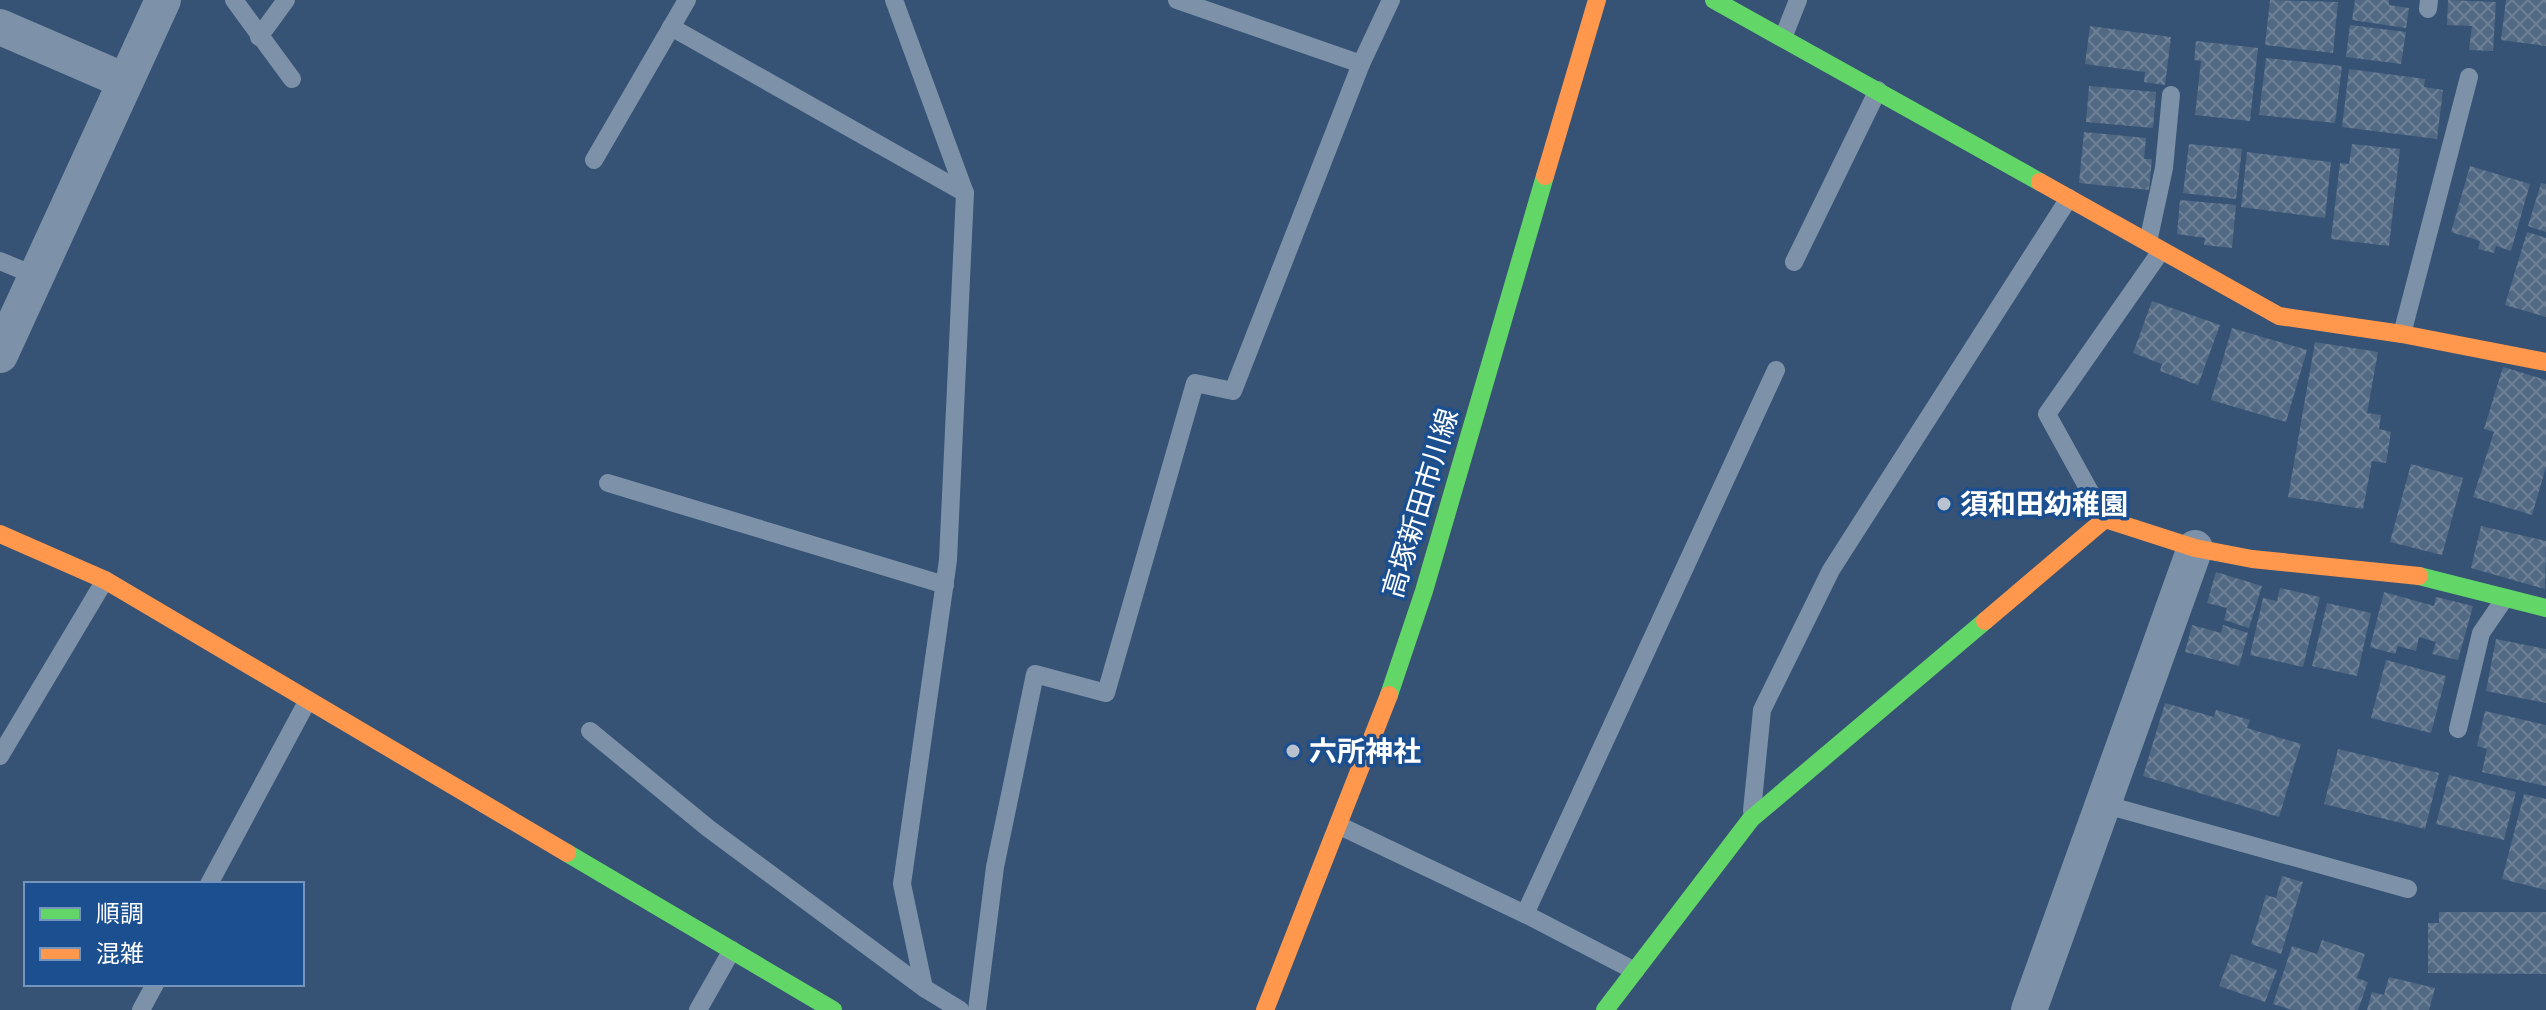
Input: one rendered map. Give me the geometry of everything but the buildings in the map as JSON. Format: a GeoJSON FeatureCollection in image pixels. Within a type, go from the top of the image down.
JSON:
{"type":"FeatureCollection","features":[{"type":"Feature","properties":{"kind":"street"},"geometry":{"type":"LineString","coordinates":[[0,355],[163,0]]}},
{"type":"Feature","properties":{"kind":"street","name":"高塚新田市川線"},"geometry":{"type":"LineString","coordinates":[[1265,1010],[1391,691],[1424,591],[1597,0]]}},
{"type":"Feature","properties":{"kind":"street"},"geometry":{"type":"LineString","coordinates":[[1714,0],[2070,196],[2154,247],[2279,316],[2402,334],[2546,362]]}},
{"type":"Feature","properties":{"kind":"street"},"geometry":{"type":"LineString","coordinates":[[0,27],[125,81]]}},
{"type":"Feature","properties":{"kind":"street"},"geometry":{"type":"LineString","coordinates":[[1605,1010],[1751,819],[2105,519],[2195,548],[2252,559],[2374,569],[2430,578],[2546,608]]}},
{"type":"Feature","properties":{"kind":"street"},"geometry":{"type":"LineString","coordinates":[[0,534],[105,580],[833,1010]]}},
{"type":"Feature","properties":{"kind":"street"},"geometry":{"type":"LineString","coordinates":[[2029,1010],[2195,548]]}},
{"type":"Feature","properties":{"kind":"lane"},"geometry":{"type":"LineString","coordinates":[[234,0],[292,79]]}},
{"type":"Feature","properties":{"kind":"lane"},"geometry":{"type":"LineString","coordinates":[[259,37],[286,0]]}},
{"type":"Feature","properties":{"kind":"lane"},"geometry":{"type":"LineString","coordinates":[[594,160],[687,0]]}},
{"type":"Feature","properties":{"kind":"lane"},"geometry":{"type":"LineString","coordinates":[[894,0],[965,193],[945,585],[902,884],[924,988]]}},
{"type":"Feature","properties":{"kind":"lane"},"geometry":{"type":"LineString","coordinates":[[1177,0],[1361,64]]}},
{"type":"Feature","properties":{"kind":"lane"},"geometry":{"type":"LineString","coordinates":[[977,1010],[995,867],[1035,674],[1106,693],[1195,383],[1233,391],[1361,64],[1391,0]]}},
{"type":"Feature","properties":{"kind":"lane"},"geometry":{"type":"LineString","coordinates":[[1783,38],[1798,0]]}},
{"type":"Feature","properties":{"kind":"lane"},"geometry":{"type":"LineString","coordinates":[[671,27],[965,193]]}},
{"type":"Feature","properties":{"kind":"lane"},"geometry":{"type":"LineString","coordinates":[[2402,334],[2469,77]]}},
{"type":"Feature","properties":{"kind":"lane"},"geometry":{"type":"LineString","coordinates":[[1794,262],[1878,90]]}},
{"type":"Feature","properties":{"kind":"lane"},"geometry":{"type":"LineString","coordinates":[[2105,519],[2047,414],[2154,247],[2171,95]]}},
{"type":"Feature","properties":{"kind":"lane"},"geometry":{"type":"LineString","coordinates":[[1751,819],[1762,710],[1831,570],[2070,196]]}},
{"type":"Feature","properties":{"kind":"lane"},"geometry":{"type":"LineString","coordinates":[[0,261],[36,276]]}},
{"type":"Feature","properties":{"kind":"lane"},"geometry":{"type":"LineString","coordinates":[[1525,914],[1776,370]]}},
{"type":"Feature","properties":{"kind":"lane"},"geometry":{"type":"LineString","coordinates":[[608,483],[945,585]]}},
{"type":"Feature","properties":{"kind":"lane"},"geometry":{"type":"LineString","coordinates":[[0,756],[105,580]]}},
{"type":"Feature","properties":{"kind":"lane"},"geometry":{"type":"LineString","coordinates":[[2458,729],[2481,633],[2505,598]]}},
{"type":"Feature","properties":{"kind":"lane"},"geometry":{"type":"LineString","coordinates":[[210,882],[308,700]]}},
{"type":"Feature","properties":{"kind":"lane"},"geometry":{"type":"LineString","coordinates":[[590,731],[708,828],[924,988],[960,1010]]}},
{"type":"Feature","properties":{"kind":"lane"},"geometry":{"type":"LineString","coordinates":[[2103,804],[2408,889]]}},
{"type":"Feature","properties":{"kind":"lane"},"geometry":{"type":"LineString","coordinates":[[1338,825],[1525,914],[1635,971]]}},
{"type":"Feature","properties":{"kind":"lane"},"geometry":{"type":"LineString","coordinates":[[698,1010],[732,950]]}},
{"type":"Feature","properties":{"kind":"lane"},"geometry":{"type":"LineString","coordinates":[[141,1010],[154,986]]}},
{"type":"Feature","properties":{"kind":"traffic: fast"},"geometry":{"type":"LineString","coordinates":[[1714,0],[2040,182]]}},
{"type":"Feature","properties":{"kind":"traffic: fast"},"geometry":{"type":"LineString","coordinates":[[1389,695],[1424,591],[1545,176]]}},
{"type":"Feature","properties":{"kind":"traffic: fast"},"geometry":{"type":"LineString","coordinates":[[2419,576],[2546,608]]}},
{"type":"Feature","properties":{"kind":"traffic: fast"},"geometry":{"type":"LineString","coordinates":[[1605,1010],[1751,819],[1985,621]]}},
{"type":"Feature","properties":{"kind":"traffic: fast"},"geometry":{"type":"LineString","coordinates":[[567,853],[833,1010]]}},
{"type":"Feature","properties":{"kind":"traffic: slow"},"geometry":{"type":"LineString","coordinates":[[1545,176],[1597,0]]}},
{"type":"Feature","properties":{"kind":"traffic: slow"},"geometry":{"type":"LineString","coordinates":[[2040,182],[2279,316],[2402,334],[2546,362]]}},
{"type":"Feature","properties":{"kind":"traffic: slow"},"geometry":{"type":"LineString","coordinates":[[1985,621],[2105,519],[2195,548],[2252,559],[2419,576]]}},
{"type":"Feature","properties":{"kind":"traffic: slow"},"geometry":{"type":"LineString","coordinates":[[0,534],[105,580],[567,853]]}},
{"type":"Feature","properties":{"kind":"traffic: slow"},"geometry":{"type":"LineString","coordinates":[[1265,1010],[1389,695]]}},
{"type":"Feature","properties":{"kind":"place","name":"須和田幼稚園"},"geometry":{"type":"Point","coordinates":[1944,504]}},
{"type":"Feature","properties":{"kind":"place","name":"六所神社"},"geometry":{"type":"Point","coordinates":[1293,751]}}]}
